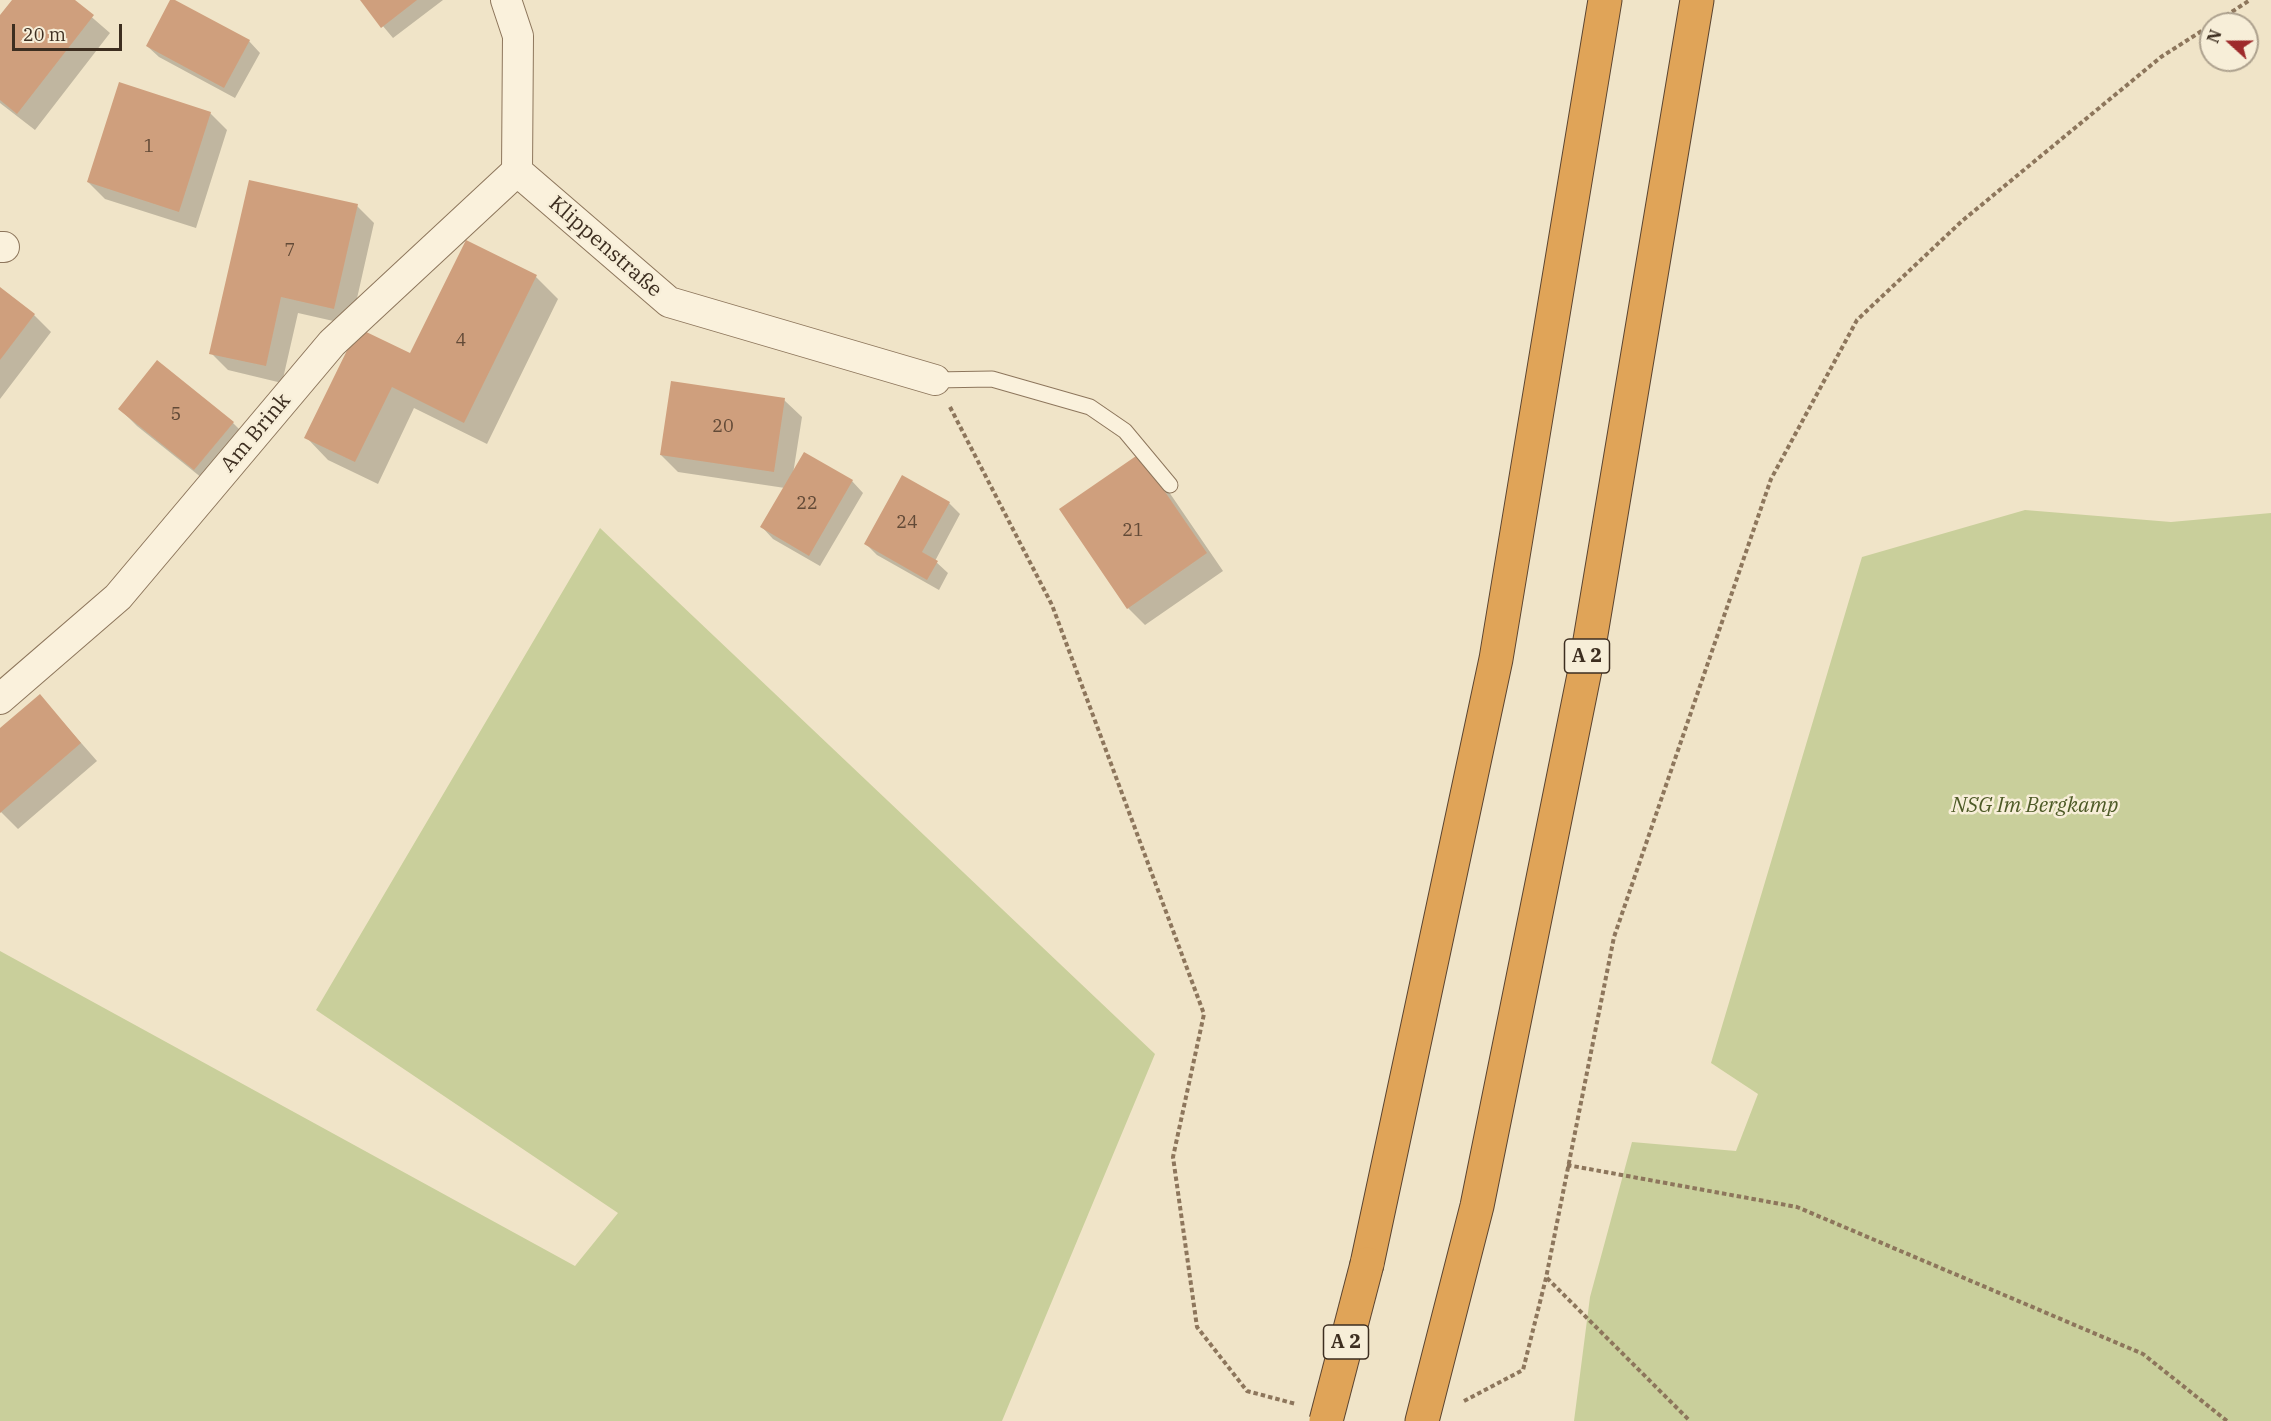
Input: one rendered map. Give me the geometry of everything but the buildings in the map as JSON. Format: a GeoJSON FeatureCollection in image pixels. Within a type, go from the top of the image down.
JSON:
{"type":"FeatureCollection","features":[{"type":"Feature","properties":{"kind":"highway","name":"A 2"},"geometry":{"type":"LineString","coordinates":[[1314,1414],[1366,1264],[1496,658],[1605,0]]}},
{"type":"Feature","properties":{"kind":"highway","name":"A 2"},"geometry":{"type":"LineString","coordinates":[[1422,1421],[1477,1206],[1585,670],[1697,0]]}},
{"type":"Feature","properties":{"kind":"street"},"geometry":{"type":"LineString","coordinates":[[506,0],[518,36],[517,171]]}},
{"type":"Feature","properties":{"kind":"street","name":"Klippenstraße"},"geometry":{"type":"LineString","coordinates":[[517,171],[669,302],[935,380]]}},
{"type":"Feature","properties":{"kind":"street","name":"Am Brink"},"geometry":{"type":"LineString","coordinates":[[0,699],[118,597],[332,343],[517,171]]}},
{"type":"Feature","properties":{"kind":"lane"},"geometry":{"type":"LineString","coordinates":[[935,380],[992,379],[1089,406],[1125,431],[1170,485]]}},
{"type":"Feature","properties":{"kind":"path"},"geometry":{"type":"LineString","coordinates":[[2232,12],[2250,0]]}},
{"type":"Feature","properties":{"kind":"path"},"geometry":{"type":"LineString","coordinates":[[1455,1406],[1523,1370],[1546,1278],[1614,937],[1771,479],[1857,320],[1962,221],[2161,57],[2199,33]]}},
{"type":"Feature","properties":{"kind":"path"},"geometry":{"type":"LineString","coordinates":[[935,380],[1052,605],[1204,1014],[1173,1156],[1197,1327],[1247,1391],[1314,1414]]}},
{"type":"Feature","properties":{"kind":"path"},"geometry":{"type":"LineString","coordinates":[[1567,1165],[1797,1207],[2143,1354],[2227,1421]]}},
{"type":"Feature","properties":{"kind":"path"},"geometry":{"type":"LineString","coordinates":[[1546,1278],[1690,1421]]}},
{"type":"Feature","properties":{"kind":"green space","name":"NSG Im Bergkamp"},"geometry":{"type":"Polygon","coordinates":[[[2025,510],[2171,522],[2271,513],[2271,1421],[1574,1421],[1590,1297],[1632,1142],[1736,1151],[1758,1094],[1711,1063],[1862,557],[2025,510]]]}},
{"type":"Feature","properties":{"kind":"green space"},"geometry":{"type":"Polygon","coordinates":[[[600,528],[1155,1054],[1002,1421],[0,1421],[0,951],[575,1266],[618,1213],[316,1010],[600,528]]]}}]}
